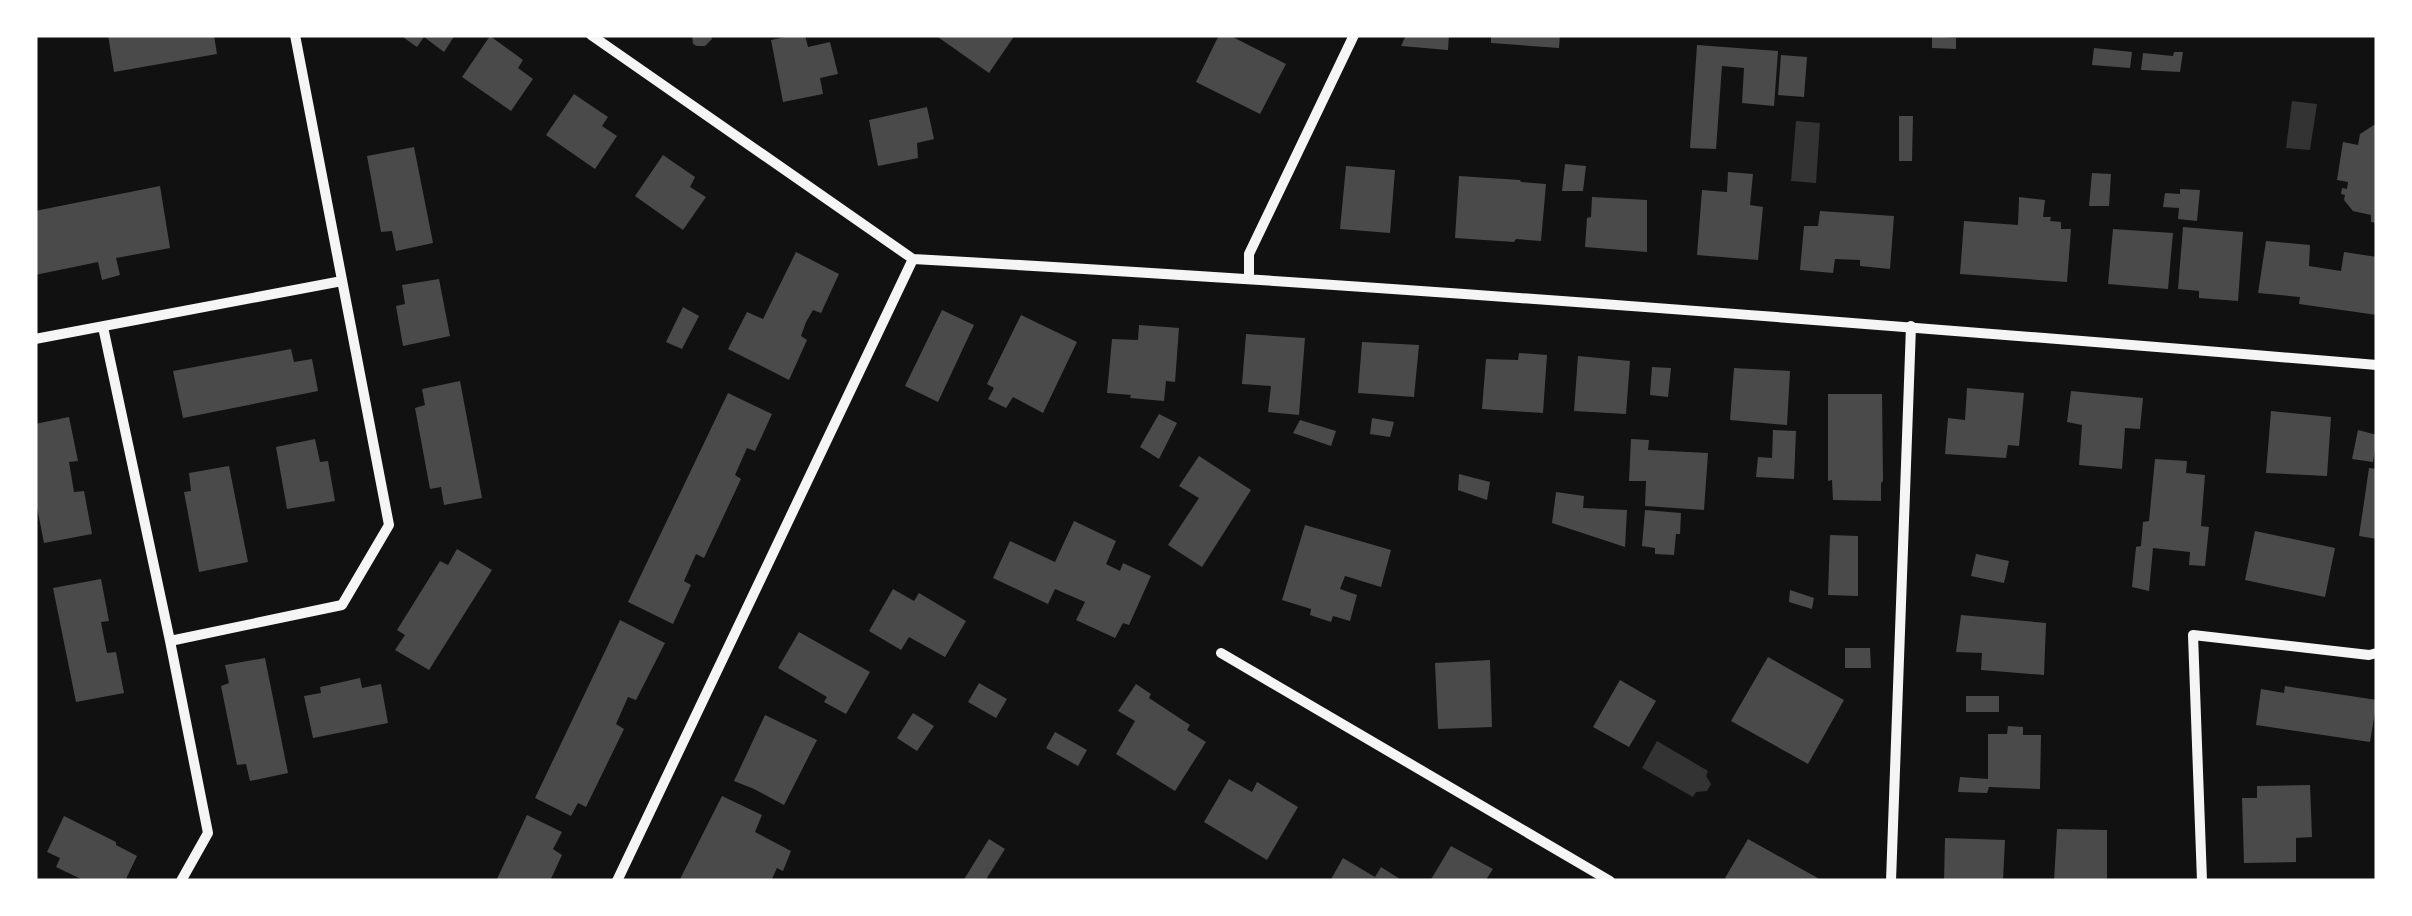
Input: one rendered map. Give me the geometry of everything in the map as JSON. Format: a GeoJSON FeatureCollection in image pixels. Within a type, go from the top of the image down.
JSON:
{"type":"FeatureCollection","features":[{"type":"Feature","properties":{"kind":"street"},"geometry":{"type":"LineString","coordinates":[[170,641],[342,604],[389,525],[295,35]]}},
{"type":"Feature","properties":{"kind":"street"},"geometry":{"type":"LineString","coordinates":[[591,35],[913,259],[1249,278],[1911,326],[2377,366]]}},
{"type":"Feature","properties":{"kind":"street"},"geometry":{"type":"LineString","coordinates":[[1249,278],[1249,254],[1354,35]]}},
{"type":"Feature","properties":{"kind":"street"},"geometry":{"type":"LineString","coordinates":[[617,881],[913,259]]}},
{"type":"Feature","properties":{"kind":"street"},"geometry":{"type":"LineString","coordinates":[[35,340],[342,281]]}},
{"type":"Feature","properties":{"kind":"street"},"geometry":{"type":"LineString","coordinates":[[1891,881],[1911,326]]}},
{"type":"Feature","properties":{"kind":"street"},"geometry":{"type":"LineString","coordinates":[[103,327],[208,833],[182,881]]}},
{"type":"Feature","properties":{"kind":"street"},"geometry":{"type":"LineString","coordinates":[[2202,881],[2194,635],[2377,652]]}},
{"type":"Feature","properties":{"kind":"street"},"geometry":{"type":"LineString","coordinates":[[1220,653],[1610,881]]}},
{"type":"Feature","properties":{"kind":"shaded area"},"geometry":{"type":"Polygon","coordinates":[[[2292,101],[2317,104],[2310,150],[2286,148],[2292,101]]]}},
{"type":"Feature","properties":{"kind":"shaded area"},"geometry":{"type":"Polygon","coordinates":[[[1796,121],[1820,123],[1816,183],[1791,181],[1796,121]]]}},
{"type":"Feature","properties":{"kind":"shaded area"},"geometry":{"type":"Polygon","coordinates":[[[1657,741],[1708,771],[1706,776],[1711,784],[1707,791],[1696,792],[1693,797],[1642,768],[1657,741]]]}},
{"type":"Feature","properties":{"kind":"building"},"geometry":{"type":"Polygon","coordinates":[[[108,35],[214,35],[217,54],[114,72],[108,35]]]}},
{"type":"Feature","properties":{"kind":"building"},"geometry":{"type":"Polygon","coordinates":[[[400,35],[455,35],[444,52],[424,37],[417,47],[400,35]]]}},
{"type":"Feature","properties":{"kind":"building"},"geometry":{"type":"Polygon","coordinates":[[[692,35],[711,35],[712,39],[705,46],[697,46],[692,35]]]}},
{"type":"Feature","properties":{"kind":"building"},"geometry":{"type":"Polygon","coordinates":[[[805,35],[808,47],[830,42],[838,74],[820,78],[823,94],[783,102],[771,40],[805,35]]]}},
{"type":"Feature","properties":{"kind":"building"},"geometry":{"type":"Polygon","coordinates":[[[935,35],[1015,35],[989,73],[935,35]]]}},
{"type":"Feature","properties":{"kind":"building"},"geometry":{"type":"Polygon","coordinates":[[[1219,35],[1229,35],[1286,64],[1260,114],[1196,82],[1219,35]]]}},
{"type":"Feature","properties":{"kind":"building"},"geometry":{"type":"Polygon","coordinates":[[[1406,35],[1449,35],[1448,50],[1401,46],[1406,35]]]}},
{"type":"Feature","properties":{"kind":"building"},"geometry":{"type":"Polygon","coordinates":[[[1491,35],[1560,35],[1559,48],[1491,43],[1491,35]]]}},
{"type":"Feature","properties":{"kind":"building"},"geometry":{"type":"Polygon","coordinates":[[[490,36],[523,60],[518,68],[533,79],[511,111],[462,77],[490,36]]]}},
{"type":"Feature","properties":{"kind":"building"},"geometry":{"type":"Polygon","coordinates":[[[1932,36],[1956,38],[1956,49],[1932,48],[1932,36]]]}},
{"type":"Feature","properties":{"kind":"building"},"geometry":{"type":"Polygon","coordinates":[[[1697,45],[1778,51],[1774,106],[1742,103],[1744,68],[1722,66],[1716,149],[1690,148],[1697,45]]]}},
{"type":"Feature","properties":{"kind":"building"},"geometry":{"type":"Polygon","coordinates":[[[2094,48],[2132,52],[2130,68],[2092,65],[2094,48]]]}},
{"type":"Feature","properties":{"kind":"building"},"geometry":{"type":"Polygon","coordinates":[[[2174,52],[2183,52],[2180,72],[2141,70],[2143,53],[2173,56],[2174,52]]]}},
{"type":"Feature","properties":{"kind":"building"},"geometry":{"type":"Polygon","coordinates":[[[1781,55],[1807,57],[1804,97],[1778,95],[1781,55]]]}},
{"type":"Feature","properties":{"kind":"building"},"geometry":{"type":"Polygon","coordinates":[[[574,94],[608,117],[602,126],[617,136],[595,169],[546,135],[574,94]]]}},
{"type":"Feature","properties":{"kind":"building"},"geometry":{"type":"Polygon","coordinates":[[[927,107],[934,139],[917,143],[918,158],[878,166],[869,120],[927,107]]]}},
{"type":"Feature","properties":{"kind":"building"},"geometry":{"type":"Polygon","coordinates":[[[1899,116],[1913,116],[1912,161],[1899,161],[1899,116]]]}},
{"type":"Feature","properties":{"kind":"building"},"geometry":{"type":"Polygon","coordinates":[[[2377,123],[2377,223],[2371,222],[2371,215],[2353,211],[2341,194],[2348,182],[2337,180],[2343,142],[2358,145],[2360,134],[2377,123]]]}},
{"type":"Feature","properties":{"kind":"building"},"geometry":{"type":"Polygon","coordinates":[[[414,147],[433,243],[396,251],[392,231],[381,232],[367,156],[414,147]]]}},
{"type":"Feature","properties":{"kind":"building"},"geometry":{"type":"Polygon","coordinates":[[[663,155],[695,177],[690,187],[706,197],[683,230],[635,196],[663,155]]]}},
{"type":"Feature","properties":{"kind":"building"},"geometry":{"type":"Polygon","coordinates":[[[1565,164],[1586,166],[1583,191],[1562,191],[1565,164]]]}},
{"type":"Feature","properties":{"kind":"building"},"geometry":{"type":"Polygon","coordinates":[[[1346,166],[1395,170],[1390,233],[1340,229],[1346,166]]]}},
{"type":"Feature","properties":{"kind":"building"},"geometry":{"type":"Polygon","coordinates":[[[1728,172],[1753,174],[1750,205],[1763,207],[1758,260],[1697,255],[1702,190],[1727,192],[1728,172]]]}},
{"type":"Feature","properties":{"kind":"building"},"geometry":{"type":"Polygon","coordinates":[[[2092,173],[2111,174],[2109,206],[2089,206],[2092,173]]]}},
{"type":"Feature","properties":{"kind":"building"},"geometry":{"type":"Polygon","coordinates":[[[1459,176],[1546,184],[1541,241],[1455,238],[1459,176]]]}},
{"type":"Feature","properties":{"kind":"building"},"geometry":{"type":"Polygon","coordinates":[[[160,186],[170,248],[116,258],[120,275],[102,280],[98,262],[35,275],[35,211],[160,186]]]}},
{"type":"Feature","properties":{"kind":"building"},"geometry":{"type":"Polygon","coordinates":[[[2180,189],[2200,190],[2197,221],[2178,219],[2179,208],[2163,207],[2165,193],[2180,194],[2180,189]]]}},
{"type":"Feature","properties":{"kind":"building"},"geometry":{"type":"Polygon","coordinates":[[[1592,197],[1647,200],[1647,252],[1585,247],[1592,197]]]}},
{"type":"Feature","properties":{"kind":"building"},"geometry":{"type":"Polygon","coordinates":[[[2019,197],[2045,200],[2043,217],[2061,222],[2061,229],[2071,229],[2067,282],[1960,274],[1964,221],[2018,225],[2019,197]]]}},
{"type":"Feature","properties":{"kind":"building"},"geometry":{"type":"Polygon","coordinates":[[[1820,211],[1894,216],[1890,269],[1860,266],[1860,260],[1835,259],[1833,273],[1800,270],[1804,226],[1818,226],[1820,211]]]}},
{"type":"Feature","properties":{"kind":"building"},"geometry":{"type":"Polygon","coordinates":[[[2183,227],[2243,232],[2238,301],[2199,298],[2199,291],[2178,289],[2183,227]]]}},
{"type":"Feature","properties":{"kind":"building"},"geometry":{"type":"Polygon","coordinates":[[[2113,229],[2173,233],[2168,289],[2108,284],[2113,229]]]}},
{"type":"Feature","properties":{"kind":"building"},"geometry":{"type":"Polygon","coordinates":[[[2266,241],[2310,245],[2309,266],[2341,271],[2344,252],[2377,257],[2377,315],[2299,304],[2300,297],[2258,293],[2266,241]]]}},
{"type":"Feature","properties":{"kind":"building"},"geometry":{"type":"Polygon","coordinates":[[[796,252],[839,274],[821,313],[813,310],[806,322],[801,336],[807,340],[789,380],[728,349],[747,312],[763,319],[796,252]]]}},
{"type":"Feature","properties":{"kind":"building"},"geometry":{"type":"Polygon","coordinates":[[[439,279],[450,336],[403,346],[396,306],[405,304],[402,285],[439,279]]]}},
{"type":"Feature","properties":{"kind":"building"},"geometry":{"type":"Polygon","coordinates":[[[683,307],[699,316],[682,349],[666,342],[683,307]]]}},
{"type":"Feature","properties":{"kind":"building"},"geometry":{"type":"Polygon","coordinates":[[[942,310],[974,325],[938,402],[905,386],[942,310]]]}},
{"type":"Feature","properties":{"kind":"building"},"geometry":{"type":"Polygon","coordinates":[[[1021,315],[1077,342],[1043,413],[1013,397],[1006,408],[988,399],[994,388],[987,384],[1021,315]]]}},
{"type":"Feature","properties":{"kind":"building"},"geometry":{"type":"Polygon","coordinates":[[[1139,325],[1179,328],[1175,382],[1166,381],[1164,401],[1107,393],[1112,339],[1138,340],[1139,325]]]}},
{"type":"Feature","properties":{"kind":"building"},"geometry":{"type":"Polygon","coordinates":[[[1246,334],[1305,338],[1299,415],[1268,412],[1271,386],[1242,384],[1246,334]]]}},
{"type":"Feature","properties":{"kind":"building"},"geometry":{"type":"Polygon","coordinates":[[[1362,342],[1419,345],[1414,397],[1358,393],[1362,342]]]}},
{"type":"Feature","properties":{"kind":"building"},"geometry":{"type":"Polygon","coordinates":[[[291,349],[294,362],[312,359],[318,391],[183,418],[173,371],[291,349]]]}},
{"type":"Feature","properties":{"kind":"building"},"geometry":{"type":"Polygon","coordinates":[[[1519,353],[1547,355],[1543,413],[1482,409],[1486,359],[1518,360],[1519,353]]]}},
{"type":"Feature","properties":{"kind":"building"},"geometry":{"type":"Polygon","coordinates":[[[1578,356],[1630,361],[1626,414],[1574,411],[1578,356]]]}},
{"type":"Feature","properties":{"kind":"building"},"geometry":{"type":"Polygon","coordinates":[[[1652,367],[1671,368],[1668,397],[1650,395],[1652,367]]]}},
{"type":"Feature","properties":{"kind":"building"},"geometry":{"type":"Polygon","coordinates":[[[1734,368],[1790,371],[1787,425],[1730,420],[1734,368]]]}},
{"type":"Feature","properties":{"kind":"building"},"geometry":{"type":"Polygon","coordinates":[[[460,381],[482,498],[444,505],[441,487],[430,489],[415,408],[425,405],[422,389],[460,381]]]}},
{"type":"Feature","properties":{"kind":"building"},"geometry":{"type":"Polygon","coordinates":[[[1967,388],[2024,393],[2019,446],[2008,445],[2006,458],[1945,454],[1948,418],[1965,420],[1967,388]]]}},
{"type":"Feature","properties":{"kind":"building"},"geometry":{"type":"Polygon","coordinates":[[[2071,391],[2143,398],[2140,429],[2125,428],[2122,469],[2079,465],[2082,425],[2067,422],[2071,391]]]}},
{"type":"Feature","properties":{"kind":"building"},"geometry":{"type":"Polygon","coordinates":[[[728,393],[772,414],[755,451],[747,448],[735,475],[741,479],[704,558],[696,554],[684,581],[691,585],[673,624],[628,602],[728,393]]]}},
{"type":"Feature","properties":{"kind":"building"},"geometry":{"type":"Polygon","coordinates":[[[1828,394],[1882,394],[1881,501],[1833,500],[1832,480],[1828,481],[1828,394]]]}},
{"type":"Feature","properties":{"kind":"building"},"geometry":{"type":"Polygon","coordinates":[[[2271,411],[2331,417],[2327,476],[2266,473],[2271,411]]]}},
{"type":"Feature","properties":{"kind":"building"},"geometry":{"type":"Polygon","coordinates":[[[1159,414],[1177,423],[1159,459],[1140,447],[1159,414]]]}},
{"type":"Feature","properties":{"kind":"building"},"geometry":{"type":"Polygon","coordinates":[[[69,417],[78,461],[69,462],[74,492],[84,491],[92,534],[44,543],[35,497],[35,424],[69,417]]]}},
{"type":"Feature","properties":{"kind":"building"},"geometry":{"type":"Polygon","coordinates":[[[1372,418],[1394,422],[1390,437],[1370,434],[1372,418]]]}},
{"type":"Feature","properties":{"kind":"building"},"geometry":{"type":"Polygon","coordinates":[[[1300,420],[1336,431],[1331,446],[1293,433],[1300,420]]]}},
{"type":"Feature","properties":{"kind":"building"},"geometry":{"type":"Polygon","coordinates":[[[1773,430],[1796,431],[1794,479],[1756,477],[1758,457],[1772,458],[1773,430]]]}},
{"type":"Feature","properties":{"kind":"building"},"geometry":{"type":"Polygon","coordinates":[[[2358,430],[2377,435],[2373,462],[2352,459],[2358,430]]]}},
{"type":"Feature","properties":{"kind":"building"},"geometry":{"type":"Polygon","coordinates":[[[315,439],[320,462],[328,461],[335,501],[287,509],[276,447],[315,439]]]}},
{"type":"Feature","properties":{"kind":"building"},"geometry":{"type":"Polygon","coordinates":[[[1631,439],[1649,440],[1648,450],[1708,453],[1704,510],[1645,506],[1646,481],[1629,481],[1631,439]]]}},
{"type":"Feature","properties":{"kind":"building"},"geometry":{"type":"Polygon","coordinates":[[[1199,456],[1251,490],[1202,567],[1168,545],[1199,498],[1179,486],[1199,456]]]}},
{"type":"Feature","properties":{"kind":"building"},"geometry":{"type":"Polygon","coordinates":[[[2155,459],[2187,461],[2186,473],[2205,475],[2201,526],[2209,527],[2205,566],[2189,565],[2190,552],[2153,548],[2149,591],[2132,587],[2136,547],[2141,546],[2143,522],[2149,521],[2155,459]]]}},
{"type":"Feature","properties":{"kind":"building"},"geometry":{"type":"Polygon","coordinates":[[[229,466],[248,562],[199,572],[184,492],[191,491],[189,473],[229,466]]]}},
{"type":"Feature","properties":{"kind":"building"},"geometry":{"type":"Polygon","coordinates":[[[2369,468],[2377,469],[2377,539],[2359,536],[2369,468]]]}},
{"type":"Feature","properties":{"kind":"building"},"geometry":{"type":"Polygon","coordinates":[[[1459,474],[1490,482],[1487,500],[1458,490],[1459,474]]]}},
{"type":"Feature","properties":{"kind":"building"},"geometry":{"type":"Polygon","coordinates":[[[1556,492],[1584,496],[1583,508],[1627,510],[1625,547],[1552,523],[1556,492]]]}},
{"type":"Feature","properties":{"kind":"building"},"geometry":{"type":"Polygon","coordinates":[[[1645,510],[1681,513],[1674,555],[1655,554],[1655,548],[1642,546],[1645,510]]]}},
{"type":"Feature","properties":{"kind":"building"},"geometry":{"type":"Polygon","coordinates":[[[1074,521],[1116,541],[1106,564],[1120,571],[1123,563],[1151,576],[1129,625],[1123,623],[1115,638],[1076,620],[1085,602],[1055,589],[1048,604],[993,578],[1010,541],[1055,562],[1074,521]]]}},
{"type":"Feature","properties":{"kind":"building"},"geometry":{"type":"Polygon","coordinates":[[[1305,525],[1391,550],[1381,587],[1345,576],[1340,589],[1357,595],[1350,621],[1333,616],[1331,622],[1310,615],[1311,609],[1282,600],[1305,525]]]}},
{"type":"Feature","properties":{"kind":"building"},"geometry":{"type":"Polygon","coordinates":[[[2255,531],[2335,548],[2325,597],[2245,580],[2255,531]]]}},
{"type":"Feature","properties":{"kind":"building"},"geometry":{"type":"Polygon","coordinates":[[[1830,535],[1858,536],[1858,596],[1828,595],[1830,535]]]}},
{"type":"Feature","properties":{"kind":"building"},"geometry":{"type":"Polygon","coordinates":[[[457,549],[492,570],[429,670],[395,650],[405,635],[397,630],[440,561],[448,565],[457,549]]]}},
{"type":"Feature","properties":{"kind":"building"},"geometry":{"type":"Polygon","coordinates":[[[1976,554],[2009,561],[2004,583],[1971,576],[1976,554]]]}},
{"type":"Feature","properties":{"kind":"building"},"geometry":{"type":"Polygon","coordinates":[[[101,579],[109,621],[101,622],[107,653],[116,652],[124,693],[76,702],[53,588],[101,579]]]}},
{"type":"Feature","properties":{"kind":"building"},"geometry":{"type":"Polygon","coordinates":[[[893,589],[914,601],[919,593],[966,621],[945,657],[909,637],[901,650],[869,631],[893,589]]]}},
{"type":"Feature","properties":{"kind":"building"},"geometry":{"type":"Polygon","coordinates":[[[1790,590],[1814,598],[1812,609],[1789,602],[1790,590]]]}},
{"type":"Feature","properties":{"kind":"building"},"geometry":{"type":"Polygon","coordinates":[[[1961,615],[2046,623],[2044,675],[1981,670],[1982,653],[1956,652],[1961,615]]]}},
{"type":"Feature","properties":{"kind":"building"},"geometry":{"type":"Polygon","coordinates":[[[620,620],[665,643],[636,700],[628,697],[616,724],[624,729],[586,807],[578,803],[571,816],[535,798],[620,620]]]}},
{"type":"Feature","properties":{"kind":"building"},"geometry":{"type":"Polygon","coordinates":[[[799,632],[870,672],[846,714],[824,702],[827,697],[778,668],[799,632]]]}},
{"type":"Feature","properties":{"kind":"building"},"geometry":{"type":"Polygon","coordinates":[[[1845,648],[1870,648],[1871,668],[1845,668],[1845,648]]]}},
{"type":"Feature","properties":{"kind":"building"},"geometry":{"type":"Polygon","coordinates":[[[1768,657],[1844,700],[1808,764],[1731,721],[1768,657]]]}},
{"type":"Feature","properties":{"kind":"building"},"geometry":{"type":"Polygon","coordinates":[[[265,658],[288,773],[250,781],[246,764],[237,765],[221,686],[229,683],[225,665],[265,658]]]}},
{"type":"Feature","properties":{"kind":"building"},"geometry":{"type":"Polygon","coordinates":[[[1490,660],[1492,727],[1438,729],[1435,663],[1490,660]]]}},
{"type":"Feature","properties":{"kind":"building"},"geometry":{"type":"Polygon","coordinates":[[[360,678],[362,688],[381,684],[388,723],[313,738],[304,696],[321,693],[320,687],[360,678]]]}},
{"type":"Feature","properties":{"kind":"building"},"geometry":{"type":"Polygon","coordinates":[[[1620,680],[1656,701],[1629,747],[1593,727],[1620,680]]]}},
{"type":"Feature","properties":{"kind":"building"},"geometry":{"type":"Polygon","coordinates":[[[979,683],[1007,699],[996,718],[968,702],[979,683]]]}},
{"type":"Feature","properties":{"kind":"building"},"geometry":{"type":"Polygon","coordinates":[[[1136,684],[1206,742],[1175,791],[1116,754],[1135,721],[1118,711],[1136,684]]]}},
{"type":"Feature","properties":{"kind":"building"},"geometry":{"type":"Polygon","coordinates":[[[2285,686],[2377,700],[2370,742],[2256,725],[2261,689],[2284,693],[2285,686]]]}},
{"type":"Feature","properties":{"kind":"building"},"geometry":{"type":"Polygon","coordinates":[[[1966,696],[1999,696],[1999,712],[1966,712],[1966,696]]]}},
{"type":"Feature","properties":{"kind":"building"},"geometry":{"type":"Polygon","coordinates":[[[913,713],[934,726],[917,751],[897,738],[913,713]]]}},
{"type":"Feature","properties":{"kind":"building"},"geometry":{"type":"Polygon","coordinates":[[[765,715],[817,740],[784,805],[734,781],[765,715]]]}},
{"type":"Feature","properties":{"kind":"building"},"geometry":{"type":"Polygon","coordinates":[[[2008,726],[2023,727],[2023,735],[2041,735],[2040,789],[1989,787],[1987,793],[1958,792],[1960,777],[1988,779],[1988,734],[2007,734],[2008,726]]]}},
{"type":"Feature","properties":{"kind":"building"},"geometry":{"type":"Polygon","coordinates":[[[1055,732],[1087,750],[1078,766],[1046,748],[1055,732]]]}},
{"type":"Feature","properties":{"kind":"building"},"geometry":{"type":"Polygon","coordinates":[[[1229,779],[1252,792],[1257,782],[1298,807],[1267,860],[1204,822],[1229,779]]]}},
{"type":"Feature","properties":{"kind":"building"},"geometry":{"type":"Polygon","coordinates":[[[2310,785],[2312,837],[2296,838],[2296,862],[2244,863],[2242,798],[2257,798],[2257,786],[2310,785]]]}},
{"type":"Feature","properties":{"kind":"building"},"geometry":{"type":"Polygon","coordinates":[[[722,796],[762,815],[755,832],[791,851],[783,871],[777,868],[771,881],[679,881],[722,796]]]}},
{"type":"Feature","properties":{"kind":"building"},"geometry":{"type":"Polygon","coordinates":[[[527,815],[562,832],[553,849],[562,855],[550,881],[496,881],[527,815]]]}},
{"type":"Feature","properties":{"kind":"building"},"geometry":{"type":"Polygon","coordinates":[[[64,816],[137,856],[125,881],[85,881],[56,867],[60,858],[47,852],[64,816]]]}},
{"type":"Feature","properties":{"kind":"building"},"geometry":{"type":"Polygon","coordinates":[[[2057,829],[2107,830],[2107,881],[2054,881],[2057,829]]]}},
{"type":"Feature","properties":{"kind":"building"},"geometry":{"type":"Polygon","coordinates":[[[1945,838],[2005,840],[2003,881],[1944,881],[1945,838]]]}},
{"type":"Feature","properties":{"kind":"building"},"geometry":{"type":"Polygon","coordinates":[[[989,839],[1005,849],[985,881],[963,881],[989,839]]]}},
{"type":"Feature","properties":{"kind":"building"},"geometry":{"type":"Polygon","coordinates":[[[1748,839],[1823,881],[1730,881],[1725,878],[1748,839]]]}},
{"type":"Feature","properties":{"kind":"building"},"geometry":{"type":"Polygon","coordinates":[[[1451,846],[1493,869],[1485,881],[1430,881],[1451,846]]]}},
{"type":"Feature","properties":{"kind":"building"},"geometry":{"type":"Polygon","coordinates":[[[1343,858],[1375,877],[1381,867],[1403,881],[1330,881],[1343,858]]]}}]}
